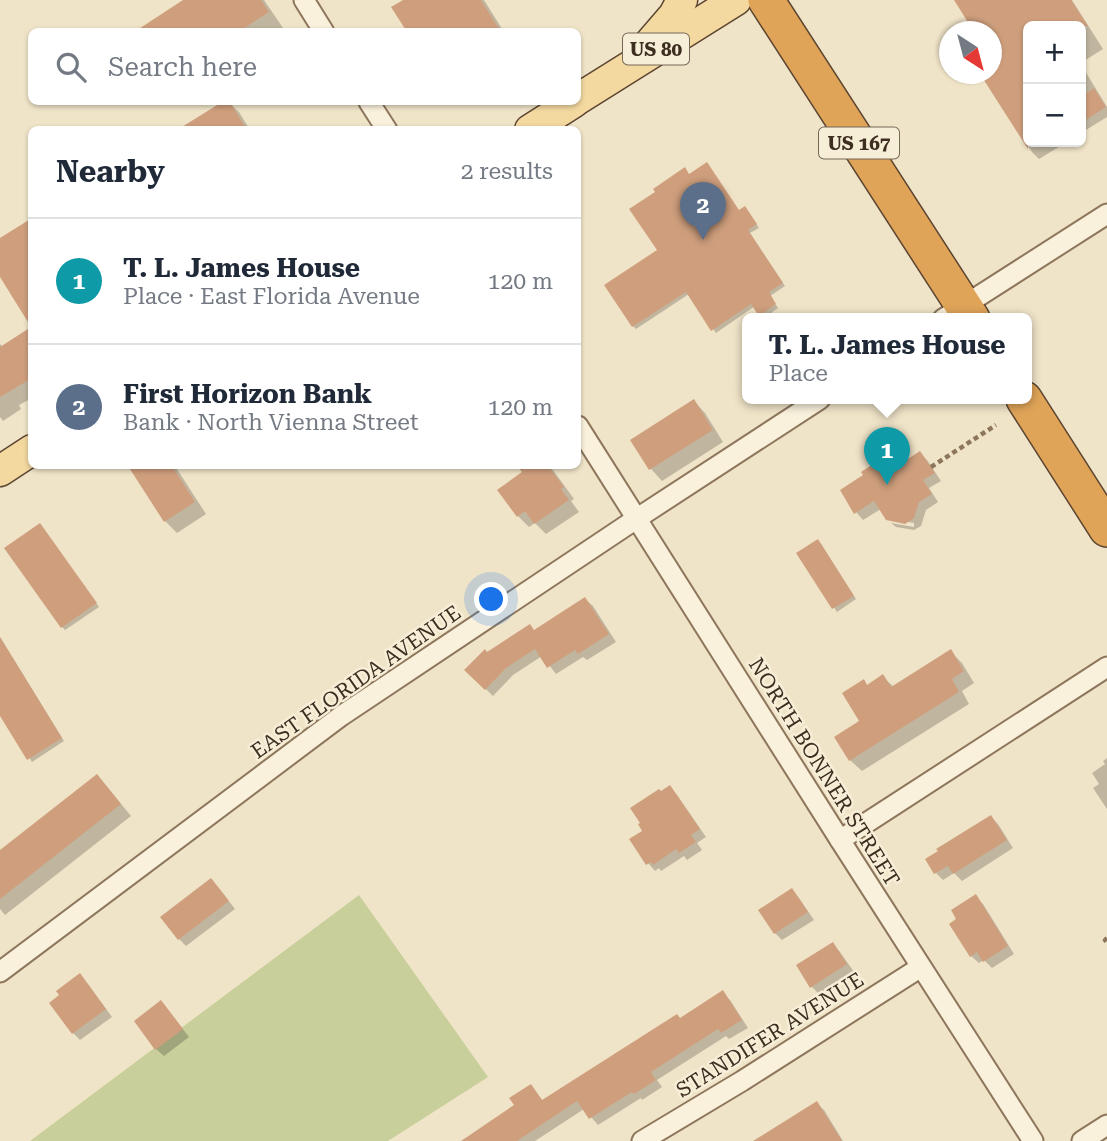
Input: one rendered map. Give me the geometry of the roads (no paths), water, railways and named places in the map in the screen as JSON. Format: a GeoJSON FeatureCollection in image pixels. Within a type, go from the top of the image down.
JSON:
{"type":"FeatureCollection","features":[{"type":"Feature","properties":{"kind":"highway","name":"US 167"},"geometry":{"type":"LineString","coordinates":[[766,0],[959,313]]}},
{"type":"Feature","properties":{"kind":"highway"},"geometry":{"type":"LineString","coordinates":[[1027,404],[1107,529]]}},
{"type":"Feature","properties":{"kind":"main road"},"geometry":{"type":"LineString","coordinates":[[631,65],[674,15],[682,0]]}},
{"type":"Feature","properties":{"kind":"main road","name":"US 80"},"geometry":{"type":"LineString","coordinates":[[581,96],[736,0]]}},
{"type":"Feature","properties":{"kind":"main road","name":"US 80"},"geometry":{"type":"LineString","coordinates":[[536,126],[568,105]]}},
{"type":"Feature","properties":{"kind":"main road"},"geometry":{"type":"LineString","coordinates":[[0,471],[28,453]]}},
{"type":"Feature","properties":{"kind":"street"},"geometry":{"type":"LineString","coordinates":[[304,0],[322,28]]}},
{"type":"Feature","properties":{"kind":"street"},"geometry":{"type":"LineString","coordinates":[[371,105],[384,126]]}},
{"type":"Feature","properties":{"kind":"street"},"geometry":{"type":"LineString","coordinates":[[961,313],[1107,214]]}},
{"type":"Feature","properties":{"kind":"street","name":"EAST FLORIDA AVENUE"},"geometry":{"type":"LineString","coordinates":[[0,972],[341,716],[812,404]]}},
{"type":"Feature","properties":{"kind":"street","name":"NORTH BONNER STREET"},"geometry":{"type":"LineString","coordinates":[[581,431],[1033,1141]]}},
{"type":"Feature","properties":{"kind":"street"},"geometry":{"type":"LineString","coordinates":[[840,840],[1107,667]]}},
{"type":"Feature","properties":{"kind":"street","name":"STANDIFER AVENUE"},"geometry":{"type":"LineString","coordinates":[[642,1141],[921,967]]}},
{"type":"Feature","properties":{"kind":"street"},"geometry":{"type":"LineString","coordinates":[[1082,1141],[1107,1125]]}},
{"type":"Feature","properties":{"kind":"place","name":"First Horizon Bank"},"geometry":{"type":"Point","coordinates":[703,240]}},
{"type":"Feature","properties":{"kind":"place","name":"T. L. James House"},"geometry":{"type":"Point","coordinates":[887,485]}}]}
